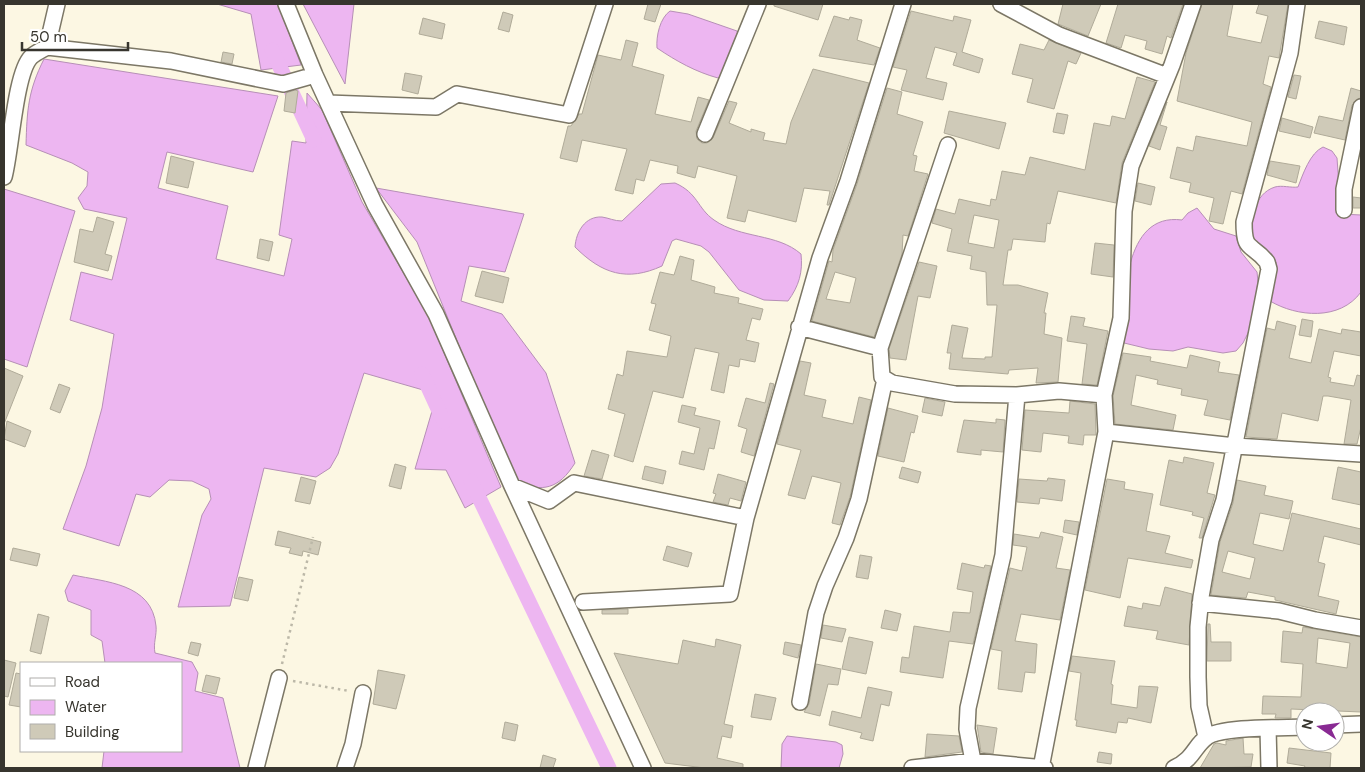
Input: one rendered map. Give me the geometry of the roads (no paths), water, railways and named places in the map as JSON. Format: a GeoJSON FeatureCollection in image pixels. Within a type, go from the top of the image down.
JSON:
{"type":"FeatureCollection","features":[{"type":"Feature","properties":{"kind":"street"},"geometry":{"type":"LineString","coordinates":[[47,47],[57,4]]}},
{"type":"Feature","properties":{"kind":"street"},"geometry":{"type":"LineString","coordinates":[[286,4],[315,75],[374,205],[436,314],[512,486],[643,768]]}},
{"type":"Feature","properties":{"kind":"street"},"geometry":{"type":"LineString","coordinates":[[328,104],[436,107],[457,94],[569,115],[605,4]]}},
{"type":"Feature","properties":{"kind":"street"},"geometry":{"type":"LineString","coordinates":[[705,134],[758,4]]}},
{"type":"Feature","properties":{"kind":"street"},"geometry":{"type":"LineString","coordinates":[[583,602],[730,594],[746,518],[799,327],[820,258],[855,159],[903,4]]}},
{"type":"Feature","properties":{"kind":"street"},"geometry":{"type":"LineString","coordinates":[[1001,4],[1059,35],[1167,76]]}},
{"type":"Feature","properties":{"kind":"street"},"geometry":{"type":"LineString","coordinates":[[1041,768],[1106,432],[1104,395],[1120,318],[1124,211],[1131,166],[1193,4]]}},
{"type":"Feature","properties":{"kind":"street"},"geometry":{"type":"LineString","coordinates":[[1206,738],[1199,706],[1200,603],[1206,563],[1224,500],[1269,269],[1268,262],[1251,250],[1244,240],[1244,222],[1290,53],[1297,4]]}},
{"type":"Feature","properties":{"kind":"street"},"geometry":{"type":"LineString","coordinates":[[4,177],[8,164],[15,109],[26,64],[31,57],[47,47],[171,61],[283,84],[315,75]]}},
{"type":"Feature","properties":{"kind":"street"},"geometry":{"type":"LineString","coordinates":[[1344,210],[1344,189],[1361,107]]}},
{"type":"Feature","properties":{"kind":"street"},"geometry":{"type":"LineString","coordinates":[[948,145],[880,348],[880,371],[885,379],[892,383],[931,391],[975,395],[1017,395],[1058,391],[1104,395]]}},
{"type":"Feature","properties":{"kind":"street"},"geometry":{"type":"LineString","coordinates":[[799,327],[880,348]]}},
{"type":"Feature","properties":{"kind":"street"},"geometry":{"type":"LineString","coordinates":[[800,702],[816,613],[825,586],[846,538],[858,500],[885,379]]}},
{"type":"Feature","properties":{"kind":"street"},"geometry":{"type":"LineString","coordinates":[[973,761],[966,729],[968,708],[1003,555],[1017,395]]}},
{"type":"Feature","properties":{"kind":"street"},"geometry":{"type":"LineString","coordinates":[[1106,432],[1235,446],[1361,454]]}},
{"type":"Feature","properties":{"kind":"street"},"geometry":{"type":"LineString","coordinates":[[512,486],[549,501],[574,483],[746,518]]}},
{"type":"Feature","properties":{"kind":"street"},"geometry":{"type":"LineString","coordinates":[[1200,603],[1279,611],[1361,628]]}},
{"type":"Feature","properties":{"kind":"street"},"geometry":{"type":"LineString","coordinates":[[256,768],[280,678]]}},
{"type":"Feature","properties":{"kind":"street"},"geometry":{"type":"LineString","coordinates":[[345,768],[353,744],[363,693]]}},
{"type":"Feature","properties":{"kind":"street"},"geometry":{"type":"LineString","coordinates":[[1345,725],[1361,724]]}},
{"type":"Feature","properties":{"kind":"street"},"geometry":{"type":"LineString","coordinates":[[1268,728],[1269,768]]}},
{"type":"Feature","properties":{"kind":"street"},"geometry":{"type":"LineString","coordinates":[[1173,768],[1184,764],[1206,738],[1225,731],[1295,728]]}},
{"type":"Feature","properties":{"kind":"street"},"geometry":{"type":"LineString","coordinates":[[912,768],[973,761],[1045,768]]}},
{"type":"Feature","properties":{"kind":"water"},"geometry":{"type":"Polygon","coordinates":[[[217,4],[278,4],[301,65],[261,70],[251,14],[217,4]]]}},
{"type":"Feature","properties":{"kind":"water"},"geometry":{"type":"Polygon","coordinates":[[[303,4],[354,4],[345,84],[303,4]]]}},
{"type":"Feature","properties":{"kind":"water"},"geometry":{"type":"Polygon","coordinates":[[[670,11],[688,14],[737,31],[739,37],[724,74],[718,78],[702,73],[679,62],[657,48],[659,28],[670,11]]]}},
{"type":"Feature","properties":{"kind":"water"},"geometry":{"type":"Polygon","coordinates":[[[44,59],[278,96],[253,172],[167,152],[158,188],[228,206],[216,259],[284,276],[292,239],[279,235],[292,141],[306,143],[307,93],[322,110],[362,202],[428,315],[501,487],[465,508],[446,470],[415,469],[437,394],[364,373],[338,454],[330,468],[316,477],[264,468],[230,606],[178,607],[202,515],[211,499],[209,489],[192,481],[169,480],[150,497],[136,494],[119,546],[63,529],[86,466],[102,408],[114,334],[70,320],[81,272],[112,280],[127,218],[84,209],[78,198],[87,186],[88,172],[72,163],[26,145],[29,101],[44,59]]]}},
{"type":"Feature","properties":{"kind":"water"},"geometry":{"type":"Polygon","coordinates":[[[1323,147],[1332,151],[1337,158],[1341,214],[1361,215],[1361,292],[1342,308],[1330,312],[1305,313],[1270,301],[1276,262],[1251,240],[1252,225],[1255,209],[1262,196],[1275,187],[1298,187],[1314,154],[1323,147]]]}},
{"type":"Feature","properties":{"kind":"water"},"geometry":{"type":"Polygon","coordinates":[[[675,183],[688,191],[714,220],[736,230],[781,242],[801,254],[799,279],[788,301],[764,300],[739,290],[709,252],[701,246],[676,239],[672,241],[662,266],[637,274],[616,273],[605,269],[595,264],[575,247],[577,236],[586,222],[596,217],[622,221],[661,184],[675,183]]]}},
{"type":"Feature","properties":{"kind":"water"},"geometry":{"type":"Polygon","coordinates":[[[376,188],[524,214],[505,272],[469,266],[461,301],[502,314],[546,373],[575,463],[563,479],[542,488],[515,484],[417,242],[376,188]]]}},
{"type":"Feature","properties":{"kind":"water"},"geometry":{"type":"Polygon","coordinates":[[[4,189],[75,211],[27,367],[4,359],[4,189]]]}},
{"type":"Feature","properties":{"kind":"water"},"geometry":{"type":"Polygon","coordinates":[[[1197,208],[1214,229],[1236,236],[1241,252],[1257,272],[1258,282],[1251,327],[1243,343],[1236,351],[1223,353],[1188,347],[1173,351],[1149,349],[1120,342],[1126,284],[1130,263],[1137,245],[1148,230],[1162,221],[1182,220],[1188,213],[1197,208]]]}},
{"type":"Feature","properties":{"kind":"water"},"geometry":{"type":"Polygon","coordinates":[[[73,575],[125,587],[146,601],[153,612],[156,626],[155,653],[192,662],[198,673],[195,691],[223,698],[240,768],[102,768],[104,752],[182,752],[182,662],[105,662],[102,641],[91,635],[91,610],[68,601],[65,591],[73,575]]]}},
{"type":"Feature","properties":{"kind":"water"},"geometry":{"type":"Polygon","coordinates":[[[787,736],[836,742],[842,745],[843,754],[839,768],[781,768],[782,744],[787,736]]]}},
{"type":"Feature","properties":{"kind":"waterway"},"geometry":{"type":"LineString","coordinates":[[272,50],[314,140]]}},
{"type":"Feature","properties":{"kind":"waterway"},"geometry":{"type":"LineString","coordinates":[[422,374],[444,422]]}},
{"type":"Feature","properties":{"kind":"waterway"},"geometry":{"type":"LineString","coordinates":[[471,481],[609,768]]}}]}
